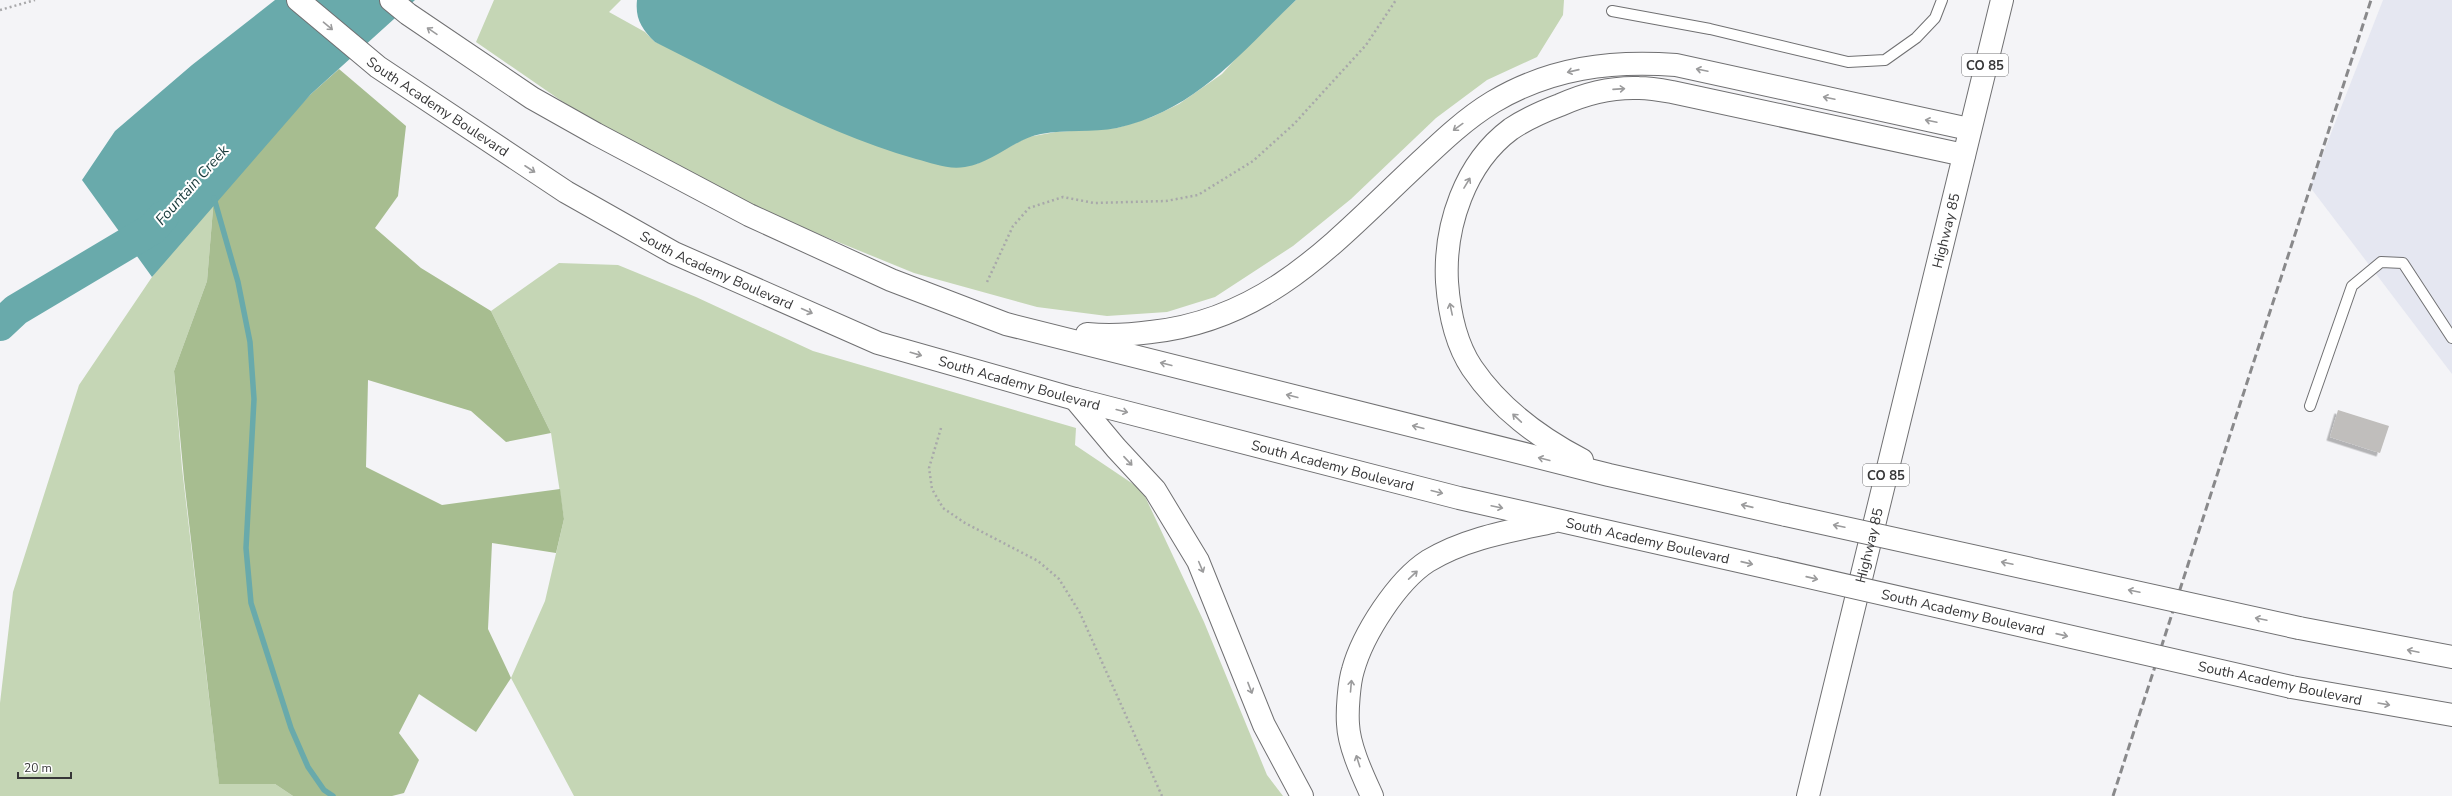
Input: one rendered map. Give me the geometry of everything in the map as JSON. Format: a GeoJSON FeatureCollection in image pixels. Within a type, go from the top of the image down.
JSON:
{"type":"FeatureCollection","features":[{"type":"Feature","properties":{"kind":"main road","name":"South Academy Boulevard"},"geometry":{"type":"LineString","coordinates":[[298,0],[378,67],[438,109],[566,192],[674,253],[878,343],[1075,399],[1459,498],[2291,687],[2452,715]]}},
{"type":"Feature","properties":{"kind":"main road"},"geometry":{"type":"LineString","coordinates":[[391,0],[464,53],[532,98],[596,134],[749,215],[891,280],[1006,324],[1609,475],[2299,628],[2452,657]]}},
{"type":"Feature","properties":{"kind":"main road","name":"CO 85"},"geometry":{"type":"LineString","coordinates":[[1964,155],[2002,0]]}},
{"type":"Feature","properties":{"kind":"main road"},"geometry":{"type":"LineString","coordinates":[[1006,324],[1111,337],[1178,329],[1220,317],[1257,299],[1295,276],[1321,256],[1453,131],[1493,102],[1524,86],[1568,72],[1607,63],[1641,62],[1676,65],[1969,130]]}},
{"type":"Feature","properties":{"kind":"main road"},"geometry":{"type":"LineString","coordinates":[[1609,475],[1551,444],[1523,424],[1498,400],[1471,367],[1455,328],[1448,297],[1446,260],[1453,222],[1464,187],[1486,154],[1511,129],[1540,113],[1576,98],[1608,90],[1638,88],[1672,92],[1964,155]]}},
{"type":"Feature","properties":{"kind":"main road","name":"Highway 85"},"geometry":{"type":"LineString","coordinates":[[1808,796],[1964,155]]}},
{"type":"Feature","properties":{"kind":"main road"},"geometry":{"type":"LineString","coordinates":[[1075,399],[1116,448],[1156,490],[1198,561],[1264,726],[1302,796]]}},
{"type":"Feature","properties":{"kind":"main road"},"geometry":{"type":"LineString","coordinates":[[1372,796],[1358,765],[1347,725],[1353,670],[1372,627],[1400,588],[1427,562],[1466,542],[1559,520]]}},
{"type":"Feature","properties":{"kind":"lane"},"geometry":{"type":"LineString","coordinates":[[1612,11],[1710,29],[1848,62],[1885,60],[1916,38],[1935,18],[1942,0]]}},
{"type":"Feature","properties":{"kind":"lane"},"geometry":{"type":"LineString","coordinates":[[2310,406],[2352,286],[2381,262],[2403,263],[2452,338]]}},
{"type":"Feature","properties":{"kind":"path"},"geometry":{"type":"LineString","coordinates":[[0,10],[35,0]]}},
{"type":"Feature","properties":{"kind":"path"},"geometry":{"type":"LineString","coordinates":[[987,282],[1013,226],[1029,208],[1063,197],[1094,202],[1166,201],[1198,195],[1253,161],[1294,124],[1366,45],[1396,0]]}},
{"type":"Feature","properties":{"kind":"path"},"geometry":{"type":"LineString","coordinates":[[941,428],[929,468],[932,489],[943,508],[965,522],[1038,561],[1059,579],[1080,613],[1162,796]]}},
{"type":"Feature","properties":{"kind":"shaded area"},"geometry":{"type":"Polygon","coordinates":[[[2383,0],[2452,0],[2452,374],[2310,187],[2383,0]]]}},
{"type":"Feature","properties":{"kind":"green space"},"geometry":{"type":"Polygon","coordinates":[[[494,0],[621,0],[609,12],[645,32],[655,42],[977,164],[1028,137],[1056,132],[1117,128],[1152,117],[1179,104],[1222,74],[1246,47],[1296,0],[1564,0],[1563,15],[1537,57],[1487,80],[1436,118],[1351,199],[1293,246],[1215,297],[1167,312],[1107,316],[1037,307],[914,273],[745,204],[592,122],[476,42],[494,0]]]}},
{"type":"Feature","properties":{"kind":"green space"},"geometry":{"type":"Polygon","coordinates":[[[339,69],[406,126],[398,196],[375,228],[421,268],[491,311],[551,433],[506,442],[471,411],[368,380],[366,467],[442,505],[560,489],[564,519],[556,553],[492,543],[488,629],[511,678],[476,732],[419,694],[399,733],[419,760],[404,793],[392,796],[293,796],[275,784],[219,784],[184,479],[174,371],[207,281],[214,197],[311,94],[339,69]]]}},
{"type":"Feature","properties":{"kind":"green space"},"geometry":{"type":"Polygon","coordinates":[[[214,197],[207,281],[174,371],[182,468],[219,783],[275,784],[293,796],[0,796],[0,703],[13,592],[79,385],[152,277],[214,197]]]}},
{"type":"Feature","properties":{"kind":"green space"},"geometry":{"type":"Polygon","coordinates":[[[559,263],[618,265],[696,297],[813,351],[1076,428],[1075,445],[1142,490],[1204,622],[1267,775],[1283,796],[574,796],[511,678],[545,601],[564,519],[551,433],[491,311],[559,263]]]}},
{"type":"Feature","properties":{"kind":"water"},"geometry":{"type":"Polygon","coordinates":[[[275,0],[415,0],[311,94],[152,277],[82,180],[115,131],[192,65],[275,0]]]}},
{"type":"Feature","properties":{"kind":"water"},"geometry":{"type":"Polygon","coordinates":[[[637,0],[1296,0],[1216,77],[1194,94],[1171,108],[1145,120],[1117,128],[1041,134],[1022,141],[975,165],[952,168],[940,166],[882,148],[815,122],[655,42],[646,33],[640,23],[637,13],[637,0]]]}},
{"type":"Feature","properties":{"kind":"building"},"geometry":{"type":"Polygon","coordinates":[[[2338,410],[2389,426],[2380,453],[2330,437],[2338,410]]]}},
{"type":"Feature","properties":{"kind":"waterway"},"geometry":{"type":"LineString","coordinates":[[214,198],[238,282],[250,342],[254,399],[246,548],[251,603],[291,728],[308,767],[324,790],[333,796]]}},
{"type":"Feature","properties":{"kind":"waterway","name":"Fountain Creek"},"geometry":{"type":"LineString","coordinates":[[0,325],[16,310],[152,229],[163,217]]}},
{"type":"Feature","properties":{"kind":"railway"},"geometry":{"type":"LineString","coordinates":[[2113,796],[2371,0]]}}]}
